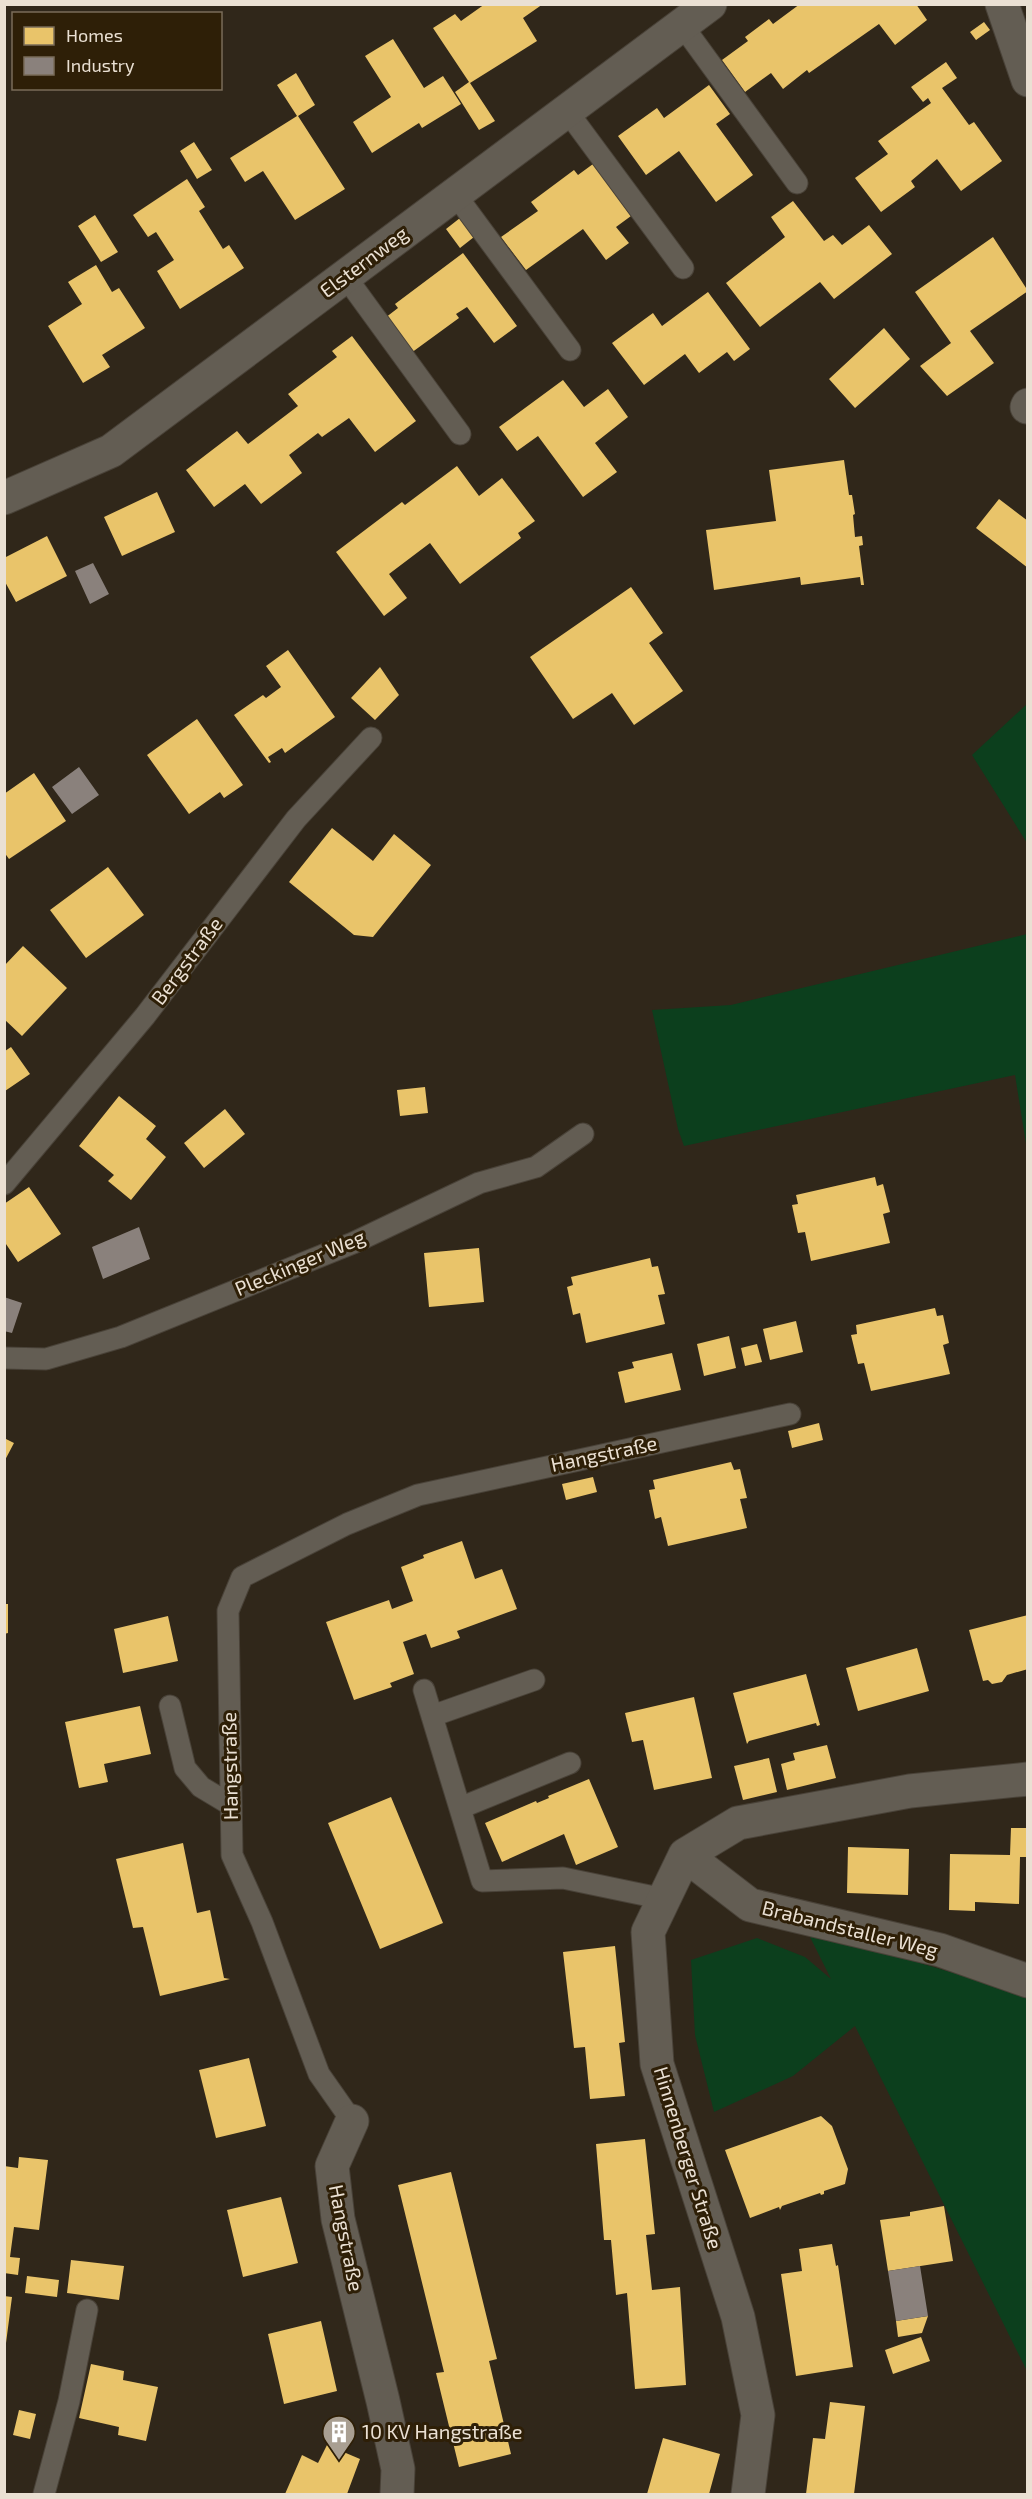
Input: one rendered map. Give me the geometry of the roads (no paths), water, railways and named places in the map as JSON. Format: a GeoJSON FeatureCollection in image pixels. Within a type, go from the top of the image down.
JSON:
{"type":"FeatureCollection","features":[{"type":"Feature","properties":{"kind":"street","name":"Elsternweg"},"geometry":{"type":"LineString","coordinates":[[4,498],[111,451],[710,4]]}},
{"type":"Feature","properties":{"kind":"street"},"geometry":{"type":"LineString","coordinates":[[1002,4],[1028,80]]}},
{"type":"Feature","properties":{"kind":"street"},"geometry":{"type":"LineString","coordinates":[[685,1855],[738,1823],[910,1791],[1028,1779]]}},
{"type":"Feature","properties":{"kind":"street","name":"Hinnenberger Straße"},"geometry":{"type":"LineString","coordinates":[[685,1855],[648,1932],[657,2064],[738,2317],[758,2415],[748,2494]]}},
{"type":"Feature","properties":{"kind":"street","name":"Brabandstaller Weg"},"geometry":{"type":"LineString","coordinates":[[685,1855],[750,1905],[940,1950],[1028,1981]]}},
{"type":"Feature","properties":{"kind":"street","name":"Hangstraße"},"geometry":{"type":"LineString","coordinates":[[352,2121],[332,2166],[338,2218],[398,2469],[397,2494]]}},
{"type":"Feature","properties":{"kind":"lane"},"geometry":{"type":"LineString","coordinates":[[682,25],[797,183]]}},
{"type":"Feature","properties":{"kind":"lane"},"geometry":{"type":"LineString","coordinates":[[567,111],[682,268]]}},
{"type":"Feature","properties":{"kind":"lane"},"geometry":{"type":"LineString","coordinates":[[455,194],[570,350]]}},
{"type":"Feature","properties":{"kind":"lane"},"geometry":{"type":"LineString","coordinates":[[345,276],[460,434]]}},
{"type":"Feature","properties":{"kind":"lane","name":"Bergstraße"},"geometry":{"type":"LineString","coordinates":[[4,1185],[145,1016],[296,819],[371,738]]}},
{"type":"Feature","properties":{"kind":"lane","name":"Pleckinger Weg"},"geometry":{"type":"LineString","coordinates":[[4,1358],[46,1359],[121,1337],[353,1243],[479,1183],[536,1167],[584,1134]]}},
{"type":"Feature","properties":{"kind":"lane","name":"Hangstraße"},"geometry":{"type":"LineString","coordinates":[[352,2121],[319,2074],[262,1922],[232,1855],[228,1611],[242,1577],[347,1524],[418,1495],[790,1414]]}},
{"type":"Feature","properties":{"kind":"lane"},"geometry":{"type":"LineString","coordinates":[[432,1716],[534,1680]]}},
{"type":"Feature","properties":{"kind":"lane"},"geometry":{"type":"LineString","coordinates":[[424,1690],[482,1881],[563,1878],[664,1899]]}},
{"type":"Feature","properties":{"kind":"lane"},"geometry":{"type":"LineString","coordinates":[[170,1706],[185,1768],[201,1787],[231,1805]]}},
{"type":"Feature","properties":{"kind":"lane"},"geometry":{"type":"LineString","coordinates":[[460,1808],[570,1763]]}},
{"type":"Feature","properties":{"kind":"lane"},"geometry":{"type":"LineString","coordinates":[[44,2494],[69,2401],[87,2310]]}},
{"type":"Feature","properties":{"kind":"place","name":"10 KV Hangstraße"},"geometry":{"type":"Point","coordinates":[339,2461]}}]}
